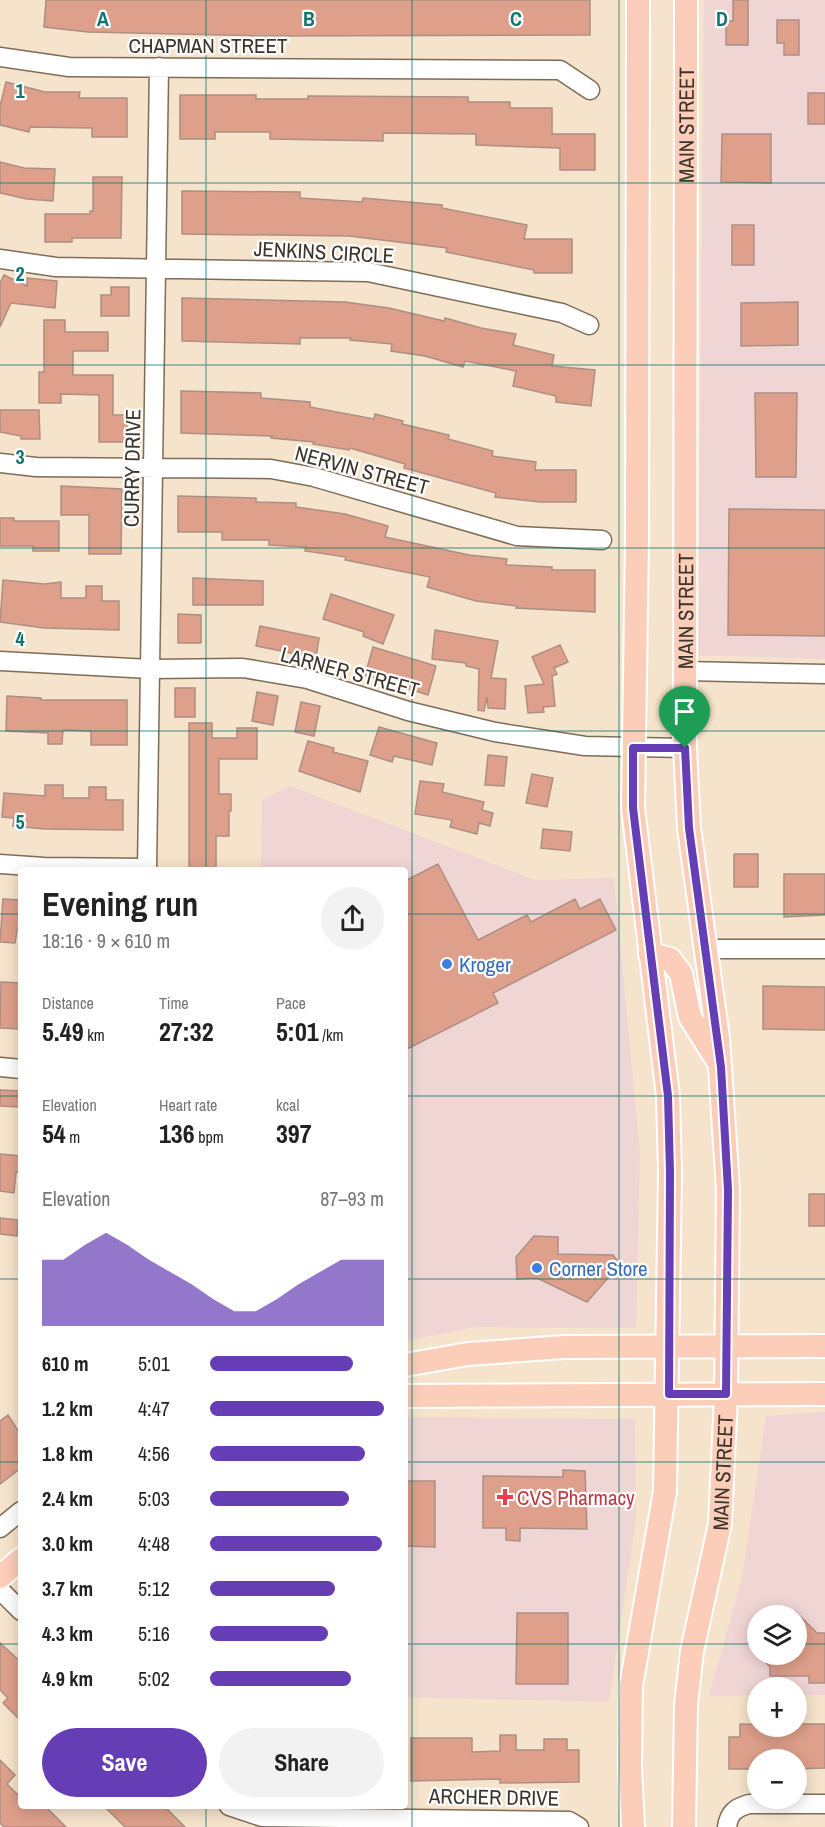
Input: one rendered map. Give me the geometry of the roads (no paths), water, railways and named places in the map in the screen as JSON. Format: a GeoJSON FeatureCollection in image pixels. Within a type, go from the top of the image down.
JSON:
{"type":"FeatureCollection","features":[{"type":"Feature","properties":{"kind":"main road"},"geometry":{"type":"LineString","coordinates":[[633,1827],[630,1767],[631,1686],[664,1503],[669,1394],[670,1173],[668,1096],[633,808],[637,542],[638,0]]}},
{"type":"Feature","properties":{"kind":"main road","name":"MAIN STREET"},"geometry":{"type":"LineString","coordinates":[[684,1827],[686,1705],[692,1651],[720,1524],[726,1394],[728,1190],[721,1067],[689,828],[685,748],[686,0]]}},
{"type":"Feature","properties":{"kind":"main road"},"geometry":{"type":"LineString","coordinates":[[650,954],[670,959],[681,974],[690,1017],[721,1067]]}},
{"type":"Feature","properties":{"kind":"main road"},"geometry":{"type":"LineString","coordinates":[[408,1365],[498,1351],[668,1346],[825,1346]]}},
{"type":"Feature","properties":{"kind":"main road"},"geometry":{"type":"LineString","coordinates":[[408,1396],[825,1394]]}},
{"type":"Feature","properties":{"kind":"main road"},"geometry":{"type":"LineString","coordinates":[[0,1578],[18,1562]]}},
{"type":"Feature","properties":{"kind":"street","name":"CHAPMAN STREET"},"geometry":{"type":"LineString","coordinates":[[0,57],[69,67],[560,70],[590,90]]}},
{"type":"Feature","properties":{"kind":"street","name":"CURRY DRIVE"},"geometry":{"type":"LineString","coordinates":[[147,867],[155,469],[159,67]]}},
{"type":"Feature","properties":{"kind":"street","name":"JENKINS CIRCLE"},"geometry":{"type":"LineString","coordinates":[[0,259],[56,267],[368,272],[562,314],[589,326]]}},
{"type":"Feature","properties":{"kind":"street","name":"NERVIN STREET"},"geometry":{"type":"LineString","coordinates":[[0,463],[155,469],[271,469],[314,477],[517,536],[602,540]]}},
{"type":"Feature","properties":{"kind":"street","name":"LARNER STREET"},"geometry":{"type":"LineString","coordinates":[[0,661],[150,669],[243,668],[307,679],[408,711],[495,732],[585,746],[685,748]]}},
{"type":"Feature","properties":{"kind":"street"},"geometry":{"type":"LineString","coordinates":[[685,671],[825,674]]}},
{"type":"Feature","properties":{"kind":"street"},"geometry":{"type":"LineString","coordinates":[[0,864],[44,867]]}},
{"type":"Feature","properties":{"kind":"street"},"geometry":{"type":"LineString","coordinates":[[705,949],[825,949]]}},
{"type":"Feature","properties":{"kind":"street"},"geometry":{"type":"LineString","coordinates":[[0,1067],[18,1069]]}},
{"type":"Feature","properties":{"kind":"street"},"geometry":{"type":"LineString","coordinates":[[0,1528],[18,1514]]}},
{"type":"Feature","properties":{"kind":"street"},"geometry":{"type":"LineString","coordinates":[[0,1590],[18,1608]]}},
{"type":"Feature","properties":{"kind":"street"},"geometry":{"type":"LineString","coordinates":[[728,1827],[730,1815],[737,1807],[749,1804],[825,1804]]}},
{"type":"Feature","properties":{"kind":"street","name":"ARCHER DRIVE"},"geometry":{"type":"LineString","coordinates":[[239,1809],[262,1816],[557,1820],[569,1821],[579,1827]]}},
{"type":"Feature","properties":{"kind":"place","name":"Kroger"},"geometry":{"type":"Point","coordinates":[447,964]}},
{"type":"Feature","properties":{"kind":"place","name":"Corner Store"},"geometry":{"type":"Point","coordinates":[537,1268]}},
{"type":"Feature","properties":{"kind":"place","name":"CVS Pharmacy"},"geometry":{"type":"Point","coordinates":[505,1497]}}]}
